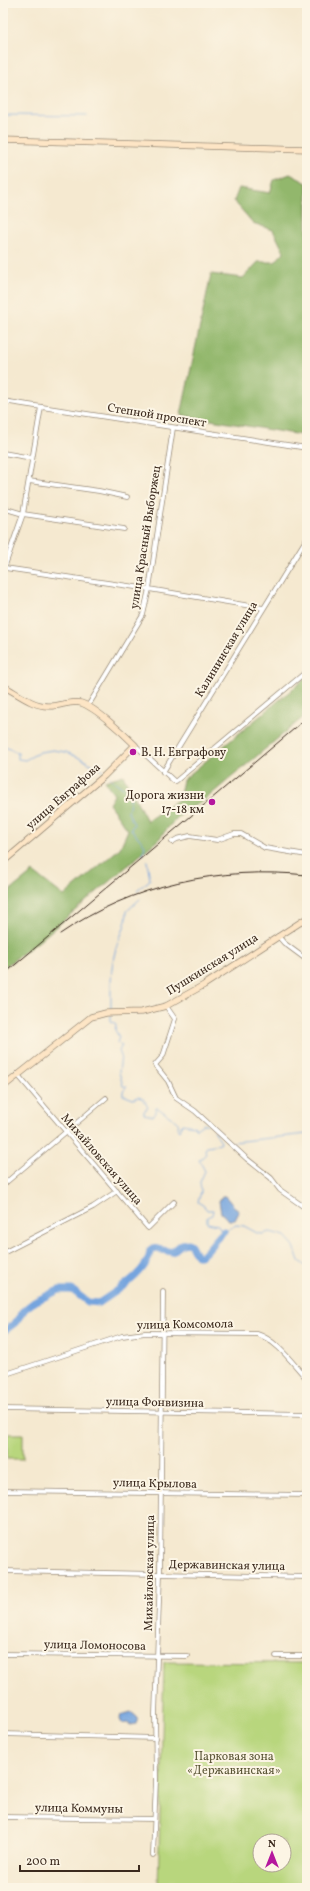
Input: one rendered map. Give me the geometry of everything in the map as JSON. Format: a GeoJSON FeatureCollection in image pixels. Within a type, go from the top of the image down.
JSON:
{"type":"FeatureCollection","features":[{"type":"Feature","properties":{"kind":"street"},"geometry":{"type":"LineString","coordinates":[[3,140],[307,149]]}},
{"type":"Feature","properties":{"kind":"street","name":"Степной проспект"},"geometry":{"type":"LineString","coordinates":[[3,401],[307,448]]}},
{"type":"Feature","properties":{"kind":"street"},"geometry":{"type":"LineString","coordinates":[[41,407],[23,514],[4,569],[149,589],[263,608]]}},
{"type":"Feature","properties":{"kind":"street","name":"улица Красный Выборжец"},"geometry":{"type":"LineString","coordinates":[[88,706],[143,615],[149,589],[173,428]]}},
{"type":"Feature","properties":{"kind":"street"},"geometry":{"type":"LineString","coordinates":[[3,453],[32,458]]}},
{"type":"Feature","properties":{"kind":"street"},"geometry":{"type":"LineString","coordinates":[[29,481],[99,491],[127,497]]}},
{"type":"Feature","properties":{"kind":"street"},"geometry":{"type":"LineString","coordinates":[[3,508],[23,514],[124,529]]}},
{"type":"Feature","properties":{"kind":"street","name":"Калининская улица"},"geometry":{"type":"LineString","coordinates":[[164,772],[307,538]]}},
{"type":"Feature","properties":{"kind":"street"},"geometry":{"type":"LineString","coordinates":[[3,686],[38,705],[54,706],[80,702],[88,706],[175,781],[307,671]]}},
{"type":"Feature","properties":{"kind":"street","name":"улица Евграфова"},"geometry":{"type":"LineString","coordinates":[[3,862],[106,774],[135,745]]}},
{"type":"Feature","properties":{"kind":"street"},"geometry":{"type":"LineString","coordinates":[[172,842],[177,839],[190,836],[217,840],[234,834],[241,834],[265,848],[307,855]]}},
{"type":"Feature","properties":{"kind":"street","name":"Пушкинская улица"},"geometry":{"type":"LineString","coordinates":[[3,1087],[91,1017],[106,1013],[142,1012],[166,1006],[204,985],[307,918]]}},
{"type":"Feature","properties":{"kind":"street"},"geometry":{"type":"LineString","coordinates":[[278,936],[284,943],[307,960]]}},
{"type":"Feature","properties":{"kind":"street"},"geometry":{"type":"LineString","coordinates":[[166,1006],[175,1019],[163,1056],[155,1065],[168,1081],[176,1098],[195,1111],[247,1159],[272,1178],[280,1190],[307,1209]]}},
{"type":"Feature","properties":{"kind":"street","name":"Михайловская улица"},"geometry":{"type":"LineString","coordinates":[[18,1074],[148,1228],[174,1202]]}},
{"type":"Feature","properties":{"kind":"street"},"geometry":{"type":"LineString","coordinates":[[3,1186],[67,1133],[106,1098]]}},
{"type":"Feature","properties":{"kind":"street"},"geometry":{"type":"LineString","coordinates":[[3,1253],[93,1207],[117,1191]]}},
{"type":"Feature","properties":{"kind":"street","name":"Михайловская улица"},"geometry":{"type":"LineString","coordinates":[[153,1856],[156,1738],[155,1714],[160,1574],[163,1291]]}},
{"type":"Feature","properties":{"kind":"street","name":"улица Комсомола"},"geometry":{"type":"LineString","coordinates":[[3,1375],[122,1336],[145,1333],[257,1334],[272,1341],[307,1379]]}},
{"type":"Feature","properties":{"kind":"street","name":"улица Фонвизина"},"geometry":{"type":"LineString","coordinates":[[3,1409],[307,1414]]}},
{"type":"Feature","properties":{"kind":"street","name":"улица Крылова"},"geometry":{"type":"LineString","coordinates":[[3,1491],[307,1495]]}},
{"type":"Feature","properties":{"kind":"street","name":"Державинская улица"},"geometry":{"type":"LineString","coordinates":[[3,1571],[307,1577]]}},
{"type":"Feature","properties":{"kind":"street","name":"улица Ломоносова"},"geometry":{"type":"LineString","coordinates":[[3,1654],[187,1656]]}},
{"type":"Feature","properties":{"kind":"street"},"geometry":{"type":"LineString","coordinates":[[276,1656],[307,1656]]}},
{"type":"Feature","properties":{"kind":"street"},"geometry":{"type":"LineString","coordinates":[[3,1734],[156,1738]]}},
{"type":"Feature","properties":{"kind":"street","name":"улица Коммуны"},"geometry":{"type":"LineString","coordinates":[[3,1817],[154,1819]]}},
{"type":"Feature","properties":{"kind":"green space"},"geometry":{"type":"Polygon","coordinates":[[[290,174],[307,183],[307,436],[181,415],[211,274],[243,278],[258,262],[275,262],[284,252],[273,230],[253,223],[234,201],[239,188],[270,193],[274,180],[290,174]]]}},
{"type":"Feature","properties":{"kind":"green space"},"geometry":{"type":"Polygon","coordinates":[[[307,677],[307,714],[202,802],[183,813],[173,822],[159,839],[38,942],[3,968],[3,896],[33,872],[64,896],[120,848],[128,830],[109,804],[114,795],[105,781],[123,775],[147,821],[179,799],[183,780],[307,677]]]}},
{"type":"Feature","properties":{"kind":"green space"},"geometry":{"type":"Polygon","coordinates":[[[7,1434],[23,1434],[23,1459],[7,1459],[7,1434]]]}},
{"type":"Feature","properties":{"kind":"green space","name":"Парковая зона «Державинская»"},"geometry":{"type":"Polygon","coordinates":[[[164,1662],[307,1663],[307,1888],[158,1888],[164,1662]]]}},
{"type":"Feature","properties":{"kind":"water"},"geometry":{"type":"Polygon","coordinates":[[[222,1196],[225,1196],[239,1212],[235,1220],[229,1220],[221,1213],[219,1201],[222,1196]]]}},
{"type":"Feature","properties":{"kind":"water"},"geometry":{"type":"Polygon","coordinates":[[[131,1712],[138,1718],[136,1724],[122,1724],[120,1719],[121,1715],[131,1712]]]}},
{"type":"Feature","properties":{"kind":"waterway"},"geometry":{"type":"LineString","coordinates":[[3,115],[87,116]]}},
{"type":"Feature","properties":{"kind":"waterway"},"geometry":{"type":"LineString","coordinates":[[3,746],[18,753],[18,759],[25,760],[40,752],[53,750],[66,752],[103,771]]}},
{"type":"Feature","properties":{"kind":"waterway"},"geometry":{"type":"LineString","coordinates":[[109,777],[131,795],[128,812],[134,824],[131,829],[145,845],[143,855]]}},
{"type":"Feature","properties":{"kind":"waterway"},"geometry":{"type":"LineString","coordinates":[[137,890],[150,880],[147,861]]}},
{"type":"Feature","properties":{"kind":"waterway"},"geometry":{"type":"LineString","coordinates":[[111,1010],[113,959],[124,927],[127,911],[140,899]]}},
{"type":"Feature","properties":{"kind":"waterway"},"geometry":{"type":"LineString","coordinates":[[111,1015],[111,1021],[116,1024],[115,1030],[119,1037],[117,1043],[122,1045],[119,1051],[121,1056],[119,1072],[123,1086],[127,1087],[123,1091],[123,1095],[133,1099],[138,1097],[144,1099],[148,1108],[144,1111],[144,1114],[153,1116],[156,1113],[156,1107],[177,1122],[178,1129],[180,1131],[182,1124],[194,1126],[196,1129],[203,1124],[207,1124]]}},
{"type":"Feature","properties":{"kind":"waterway"},"geometry":{"type":"LineString","coordinates":[[214,1131],[221,1141],[220,1144],[207,1146],[205,1150],[206,1154],[199,1160],[205,1171],[200,1182],[201,1192],[198,1202],[207,1210],[213,1210],[212,1215],[207,1217],[207,1223],[218,1225],[221,1230],[224,1231],[236,1225],[244,1226],[257,1233],[262,1234],[270,1232],[285,1236],[294,1246],[299,1261],[307,1267]]}},
{"type":"Feature","properties":{"kind":"waterway"},"geometry":{"type":"LineString","coordinates":[[233,1142],[307,1134]]}},
{"type":"Feature","properties":{"kind":"waterway"},"geometry":{"type":"LineString","coordinates":[[3,1332],[15,1323],[25,1309],[34,1302],[59,1290],[72,1290],[88,1302],[99,1303],[138,1274],[144,1266],[150,1250],[153,1248],[172,1252],[182,1244],[188,1243],[191,1245],[197,1256],[201,1256],[224,1231]]}},
{"type":"Feature","properties":{"kind":"railway"},"geometry":{"type":"LineString","coordinates":[[3,975],[307,718]]}},
{"type":"Feature","properties":{"kind":"railway"},"geometry":{"type":"LineString","coordinates":[[60,934],[117,902],[178,882],[242,873],[307,875]]}},
{"type":"Feature","properties":{"kind":"place","name":"В. Н. Евграфову"},"geometry":{"type":"Point","coordinates":[133,752]}},
{"type":"Feature","properties":{"kind":"place","name":"Дорога жизни 17-18 км"},"geometry":{"type":"Point","coordinates":[212,802]}}]}
